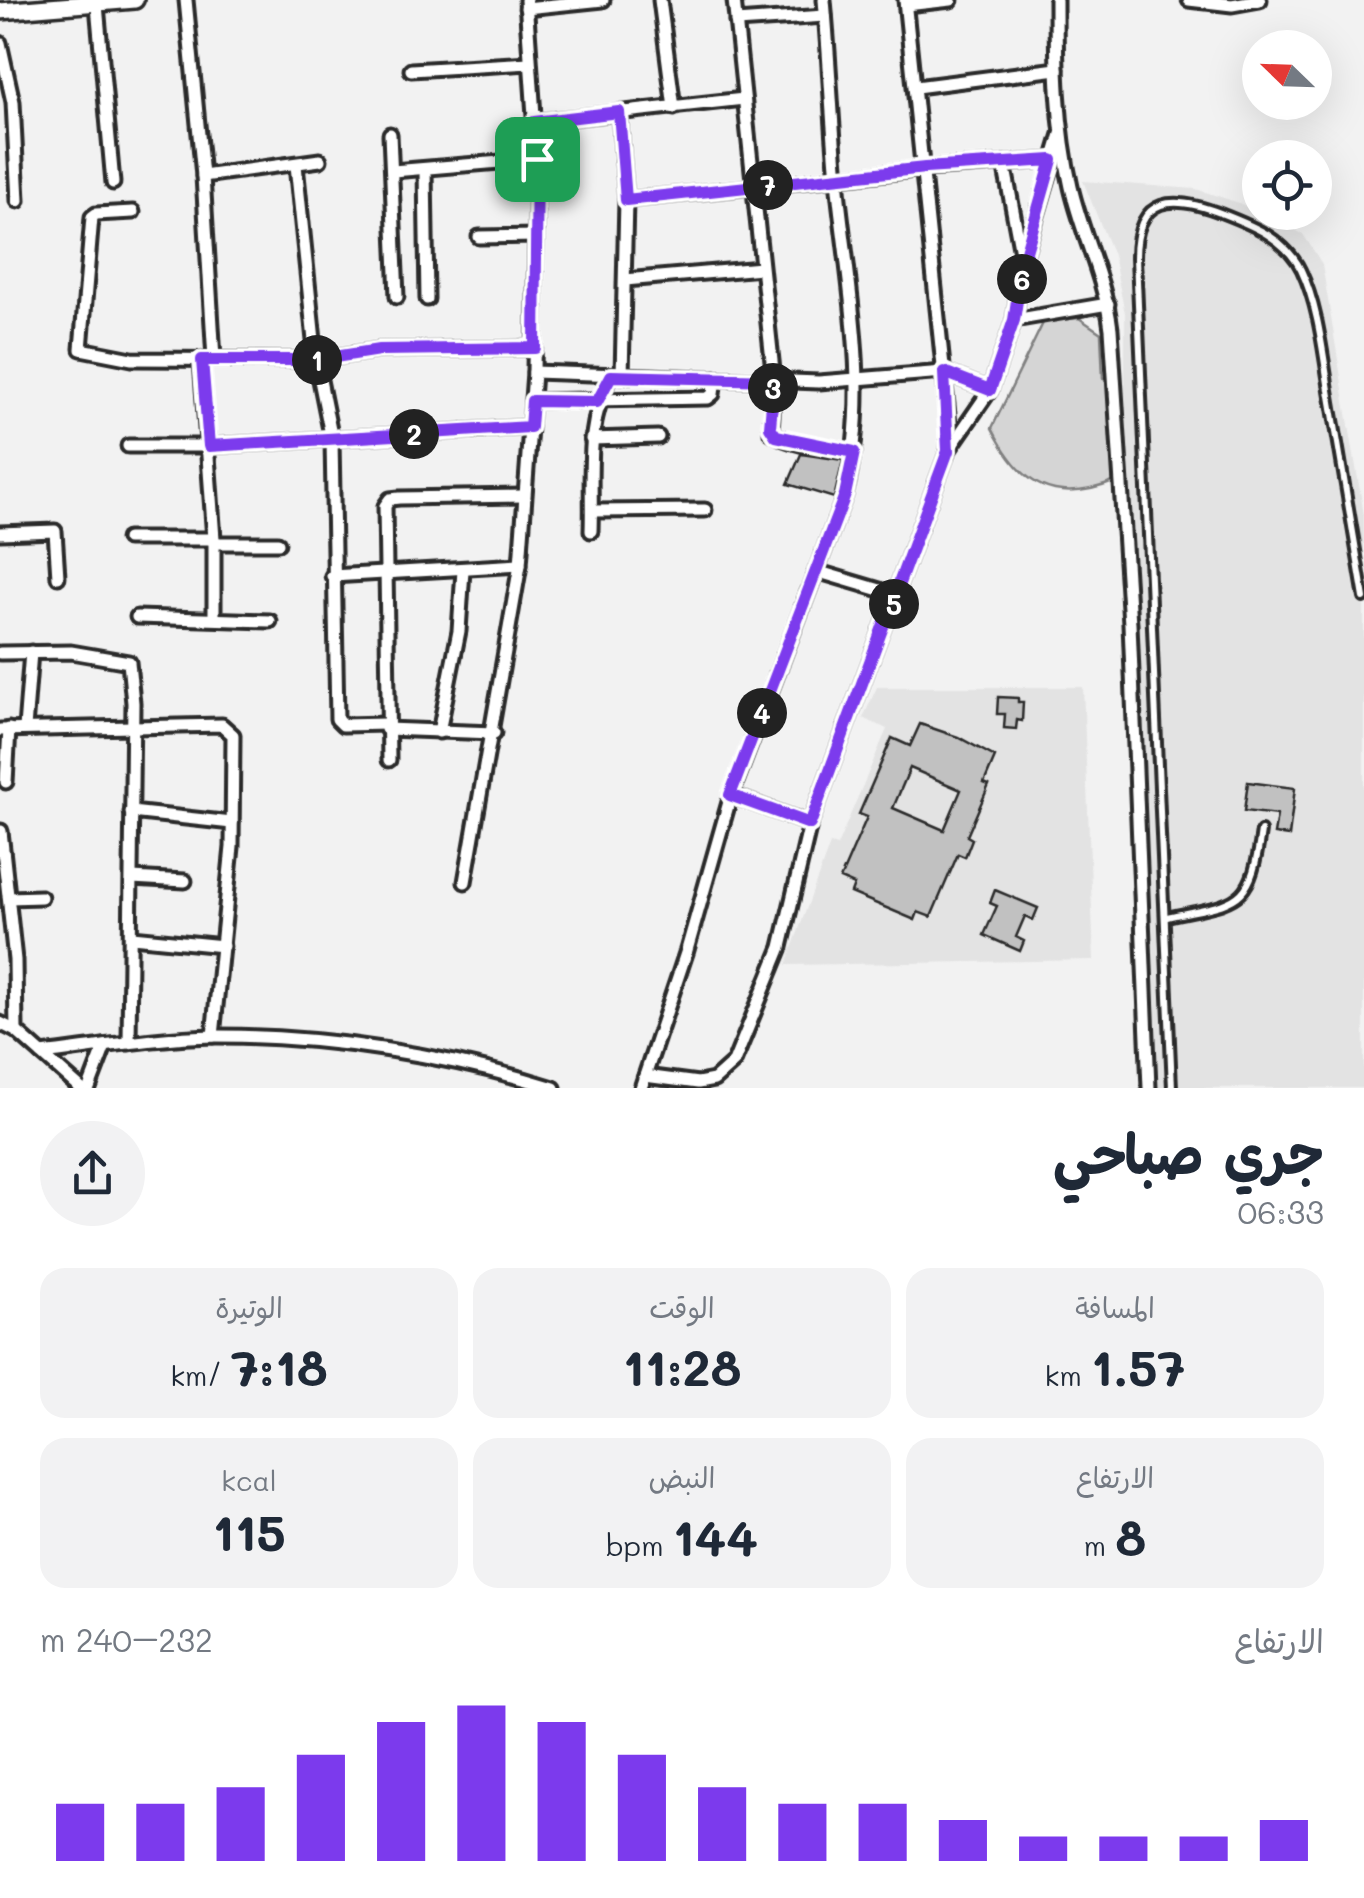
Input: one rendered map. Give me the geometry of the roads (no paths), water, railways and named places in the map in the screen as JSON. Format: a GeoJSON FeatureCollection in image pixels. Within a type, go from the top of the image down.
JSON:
{"type":"FeatureCollection","features":[{"type":"Feature","properties":{"kind":"street"},"geometry":{"type":"LineString","coordinates":[[0,11],[45,4],[134,0]]}},
{"type":"Feature","properties":{"kind":"street"},"geometry":{"type":"LineString","coordinates":[[186,0],[203,176],[214,618]]}},
{"type":"Feature","properties":{"kind":"street"},"geometry":{"type":"LineString","coordinates":[[465,882],[494,733],[520,566],[532,401],[537,159],[526,4],[603,0]]}},
{"type":"Feature","properties":{"kind":"street"},"geometry":{"type":"LineString","coordinates":[[660,0],[674,108]]}},
{"type":"Feature","properties":{"kind":"street"},"geometry":{"type":"LineString","coordinates":[[734,0],[774,380],[770,427],[776,436],[854,452]]}},
{"type":"Feature","properties":{"kind":"street"},"geometry":{"type":"LineString","coordinates":[[824,0],[858,381],[854,452],[845,495],[730,795],[687,950],[643,1082],[714,1080],[734,1062],[781,947],[810,824],[948,451],[990,390],[1014,320],[1023,262],[1062,132]]}},
{"type":"Feature","properties":{"kind":"street"},"geometry":{"type":"LineString","coordinates":[[948,451],[925,168],[906,3],[951,0]]}},
{"type":"Feature","properties":{"kind":"street"},"geometry":{"type":"LineString","coordinates":[[1056,0],[1056,69],[1071,189],[1108,304],[1130,624],[1149,1088]]}},
{"type":"Feature","properties":{"kind":"street"},"geometry":{"type":"LineString","coordinates":[[1189,0],[1232,5],[1260,0]]}},
{"type":"Feature","properties":{"kind":"street"},"geometry":{"type":"LineString","coordinates":[[98,4],[114,183]]}},
{"type":"Feature","properties":{"kind":"street"},"geometry":{"type":"LineString","coordinates":[[736,22],[825,16]]}},
{"type":"Feature","properties":{"kind":"street"},"geometry":{"type":"LineString","coordinates":[[0,43],[13,102],[18,201]]}},
{"type":"Feature","properties":{"kind":"street"},"geometry":{"type":"LineString","coordinates":[[412,70],[528,63]]}},
{"type":"Feature","properties":{"kind":"street"},"geometry":{"type":"LineString","coordinates":[[916,87],[1056,69]]}},
{"type":"Feature","properties":{"kind":"street"},"geometry":{"type":"LineString","coordinates":[[534,122],[744,99]]}},
{"type":"Feature","properties":{"kind":"street"},"geometry":{"type":"LineString","coordinates":[[591,532],[592,439],[597,402],[616,376],[625,280],[626,200],[619,112]]}},
{"type":"Feature","properties":{"kind":"street"},"geometry":{"type":"LineString","coordinates":[[390,134],[397,298]]}},
{"type":"Feature","properties":{"kind":"street"},"geometry":{"type":"LineString","coordinates":[[393,171],[537,159]]}},
{"type":"Feature","properties":{"kind":"street"},"geometry":{"type":"LineString","coordinates":[[203,176],[320,160]]}},
{"type":"Feature","properties":{"kind":"street"},"geometry":{"type":"LineString","coordinates":[[626,200],[925,168],[1052,160]]}},
{"type":"Feature","properties":{"kind":"street"},"geometry":{"type":"LineString","coordinates":[[1004,163],[1023,262]]}},
{"type":"Feature","properties":{"kind":"street"},"geometry":{"type":"LineString","coordinates":[[296,165],[316,360],[332,440],[336,719],[342,725],[494,733]]}},
{"type":"Feature","properties":{"kind":"street"},"geometry":{"type":"LineString","coordinates":[[425,170],[427,299]]}},
{"type":"Feature","properties":{"kind":"street"},"geometry":{"type":"LineString","coordinates":[[133,212],[92,217],[82,349],[132,359],[316,360],[379,350],[535,348]]}},
{"type":"Feature","properties":{"kind":"street"},"geometry":{"type":"LineString","coordinates":[[479,237],[535,236]]}},
{"type":"Feature","properties":{"kind":"street"},"geometry":{"type":"LineString","coordinates":[[625,280],[760,268]]}},
{"type":"Feature","properties":{"kind":"street"},"geometry":{"type":"LineString","coordinates":[[1014,320],[1108,304]]}},
{"type":"Feature","properties":{"kind":"street"},"geometry":{"type":"LineString","coordinates":[[534,372],[858,381],[944,372],[990,390]]}},
{"type":"Feature","properties":{"kind":"street"},"geometry":{"type":"LineString","coordinates":[[532,401],[708,398],[715,378]]}},
{"type":"Feature","properties":{"kind":"street"},"geometry":{"type":"LineString","coordinates":[[128,446],[209,446],[530,427]]}},
{"type":"Feature","properties":{"kind":"street"},"geometry":{"type":"LineString","coordinates":[[592,439],[658,437]]}},
{"type":"Feature","properties":{"kind":"street"},"geometry":{"type":"LineString","coordinates":[[389,760],[385,506],[390,500],[523,496]]}},
{"type":"Feature","properties":{"kind":"street"},"geometry":{"type":"LineString","coordinates":[[592,511],[706,510]]}},
{"type":"Feature","properties":{"kind":"street"},"geometry":{"type":"LineString","coordinates":[[0,532],[55,532],[58,577]]}},
{"type":"Feature","properties":{"kind":"street"},"geometry":{"type":"LineString","coordinates":[[126,539],[278,542]]}},
{"type":"Feature","properties":{"kind":"street"},"geometry":{"type":"LineString","coordinates":[[332,576],[520,566]]}},
{"type":"Feature","properties":{"kind":"street"},"geometry":{"type":"LineString","coordinates":[[440,732],[459,631],[463,570]]}},
{"type":"Feature","properties":{"kind":"street"},"geometry":{"type":"LineString","coordinates":[[816,571],[897,595]]}},
{"type":"Feature","properties":{"kind":"street"},"geometry":{"type":"LineString","coordinates":[[137,618],[270,621]]}},
{"type":"Feature","properties":{"kind":"street"},"geometry":{"type":"LineString","coordinates":[[25,728],[31,652]]}},
{"type":"Feature","properties":{"kind":"street"},"geometry":{"type":"LineString","coordinates":[[0,653],[70,652],[128,662],[133,704],[130,1044]]}},
{"type":"Feature","properties":{"kind":"street"},"geometry":{"type":"LineString","coordinates":[[6,782],[5,730],[222,725],[228,728],[233,735],[232,823],[213,1036]]}},
{"type":"Feature","properties":{"kind":"street"},"geometry":{"type":"LineString","coordinates":[[730,795],[810,824]]}},
{"type":"Feature","properties":{"kind":"street"},"geometry":{"type":"LineString","coordinates":[[131,812],[232,823]]}},
{"type":"Feature","properties":{"kind":"street"},"geometry":{"type":"LineString","coordinates":[[1,831],[16,1031]]}},
{"type":"Feature","properties":{"kind":"street"},"geometry":{"type":"LineString","coordinates":[[132,878],[185,881]]}},
{"type":"Feature","properties":{"kind":"street"},"geometry":{"type":"LineString","coordinates":[[9,898],[41,897]]}},
{"type":"Feature","properties":{"kind":"street"},"geometry":{"type":"LineString","coordinates":[[132,938],[224,946]]}},
{"type":"Feature","properties":{"kind":"street"},"geometry":{"type":"LineString","coordinates":[[0,1024],[16,1031],[80,1088]]}},
{"type":"Feature","properties":{"kind":"street"},"geometry":{"type":"LineString","coordinates":[[42,1054],[213,1036],[280,1038],[460,1063],[554,1088]]}},
{"type":"Feature","properties":{"kind":"street"},"geometry":{"type":"LineString","coordinates":[[89,1088],[105,1046]]}},
{"type":"Feature","properties":{"kind":"lane"},"geometry":{"type":"LineString","coordinates":[[1172,1088],[1136,258],[1136,237],[1142,220],[1156,206],[1173,200],[1191,203],[1259,229],[1290,252],[1300,268],[1319,331],[1364,598]]}},
{"type":"Feature","properties":{"kind":"lane"},"geometry":{"type":"LineString","coordinates":[[1166,917],[1230,902],[1242,894],[1257,868],[1261,831]]}}]}
